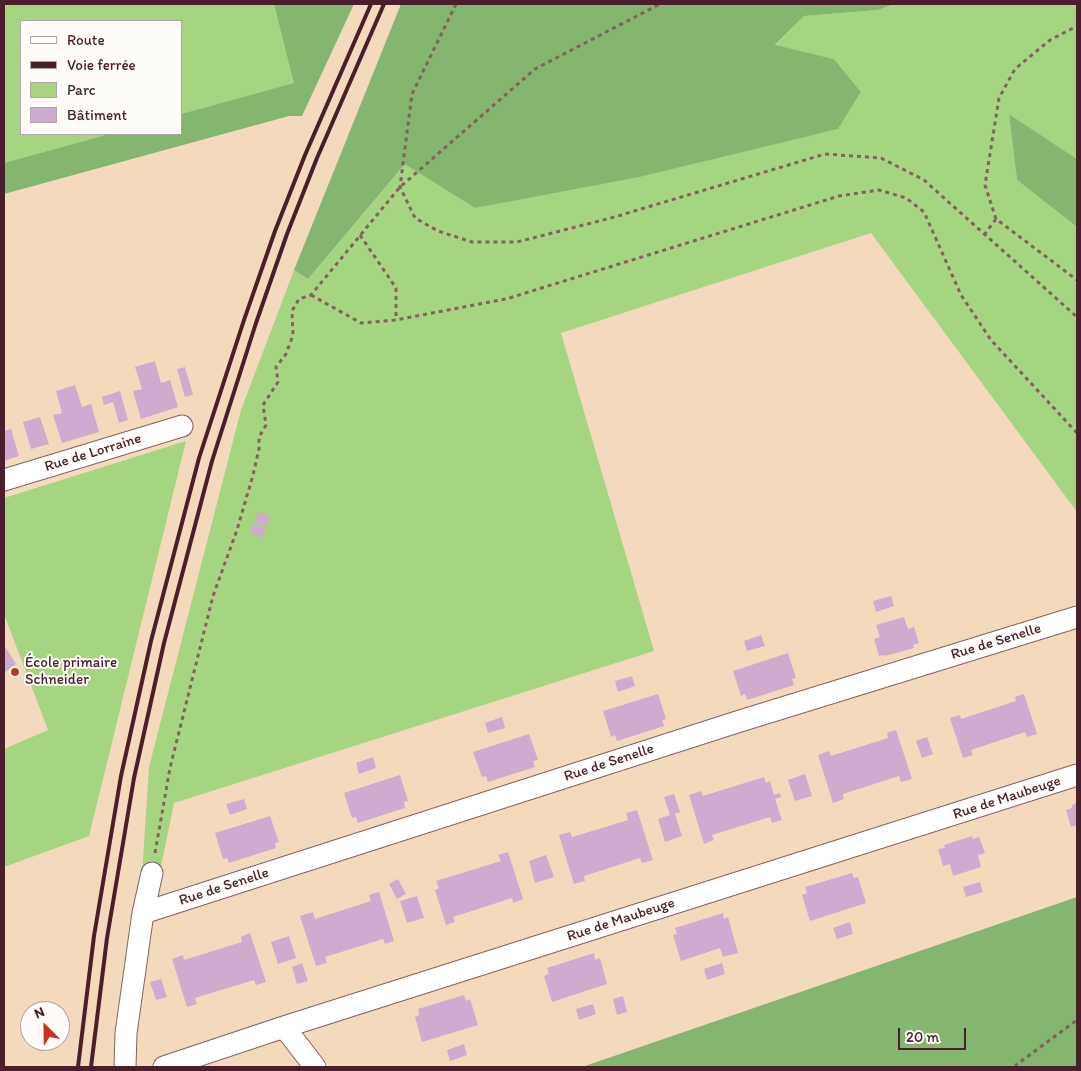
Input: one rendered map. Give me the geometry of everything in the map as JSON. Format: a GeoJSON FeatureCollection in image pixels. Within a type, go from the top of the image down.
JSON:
{"type":"FeatureCollection","features":[{"type":"Feature","properties":{"kind":"street","name":"Rue de Lorraine"},"geometry":{"type":"LineString","coordinates":[[4,480],[182,426]]}},
{"type":"Feature","properties":{"kind":"street","name":"Rue de Senelle"},"geometry":{"type":"LineString","coordinates":[[143,914],[737,722],[1077,617]]}},
{"type":"Feature","properties":{"kind":"street","name":"Rue de Maubeuge"},"geometry":{"type":"LineString","coordinates":[[164,1067],[284,1027],[1077,775]]}},
{"type":"Feature","properties":{"kind":"street"},"geometry":{"type":"LineString","coordinates":[[125,1067],[126,1032],[143,914],[152,873]]}},
{"type":"Feature","properties":{"kind":"street"},"geometry":{"type":"LineString","coordinates":[[284,1027],[315,1067]]}},
{"type":"Feature","properties":{"kind":"path"},"geometry":{"type":"LineString","coordinates":[[456,4],[412,94],[400,187],[415,218],[438,232],[472,242],[517,242],[611,218],[826,154],[881,158],[924,180],[1077,317]]}},
{"type":"Feature","properties":{"kind":"path"},"geometry":{"type":"LineString","coordinates":[[152,873],[160,816],[170,768],[212,596],[237,530],[253,475],[259,449],[259,437],[266,424],[263,404],[278,382],[276,367],[286,354],[293,335],[292,311],[299,300],[311,296],[400,187],[535,69],[660,4]]}},
{"type":"Feature","properties":{"kind":"path"},"geometry":{"type":"LineString","coordinates":[[1077,26],[1050,40],[1015,69],[999,98],[985,185],[996,219],[1077,280]]}},
{"type":"Feature","properties":{"kind":"path"},"geometry":{"type":"LineString","coordinates":[[311,296],[360,323],[396,320],[506,299],[839,196],[879,190],[906,198],[924,212],[961,295],[991,340],[1077,432]]}},
{"type":"Feature","properties":{"kind":"path"},"geometry":{"type":"LineString","coordinates":[[984,235],[996,219]]}},
{"type":"Feature","properties":{"kind":"path"},"geometry":{"type":"LineString","coordinates":[[360,235],[396,288],[396,320]]}},
{"type":"Feature","properties":{"kind":"path"},"geometry":{"type":"LineString","coordinates":[[1016,1067],[1016,1065],[1077,1020]]}},
{"type":"Feature","properties":{"kind":"green space"},"geometry":{"type":"Polygon","coordinates":[[[4,4],[274,4],[295,83],[182,114],[182,20],[20,20],[20,135],[105,135],[4,163],[4,4]]]}},
{"type":"Feature","properties":{"kind":"green space"},"geometry":{"type":"Polygon","coordinates":[[[274,4],[354,4],[302,116],[289,116],[4,194],[4,163],[105,135],[182,135],[182,114],[294,83],[274,4]]]}},
{"type":"Feature","properties":{"kind":"green space"},"geometry":{"type":"Polygon","coordinates":[[[401,4],[894,4],[878,10],[804,16],[775,45],[834,59],[861,92],[838,129],[639,177],[475,208],[405,164],[308,279],[294,270],[401,4]]]}},
{"type":"Feature","properties":{"kind":"green space"},"geometry":{"type":"Polygon","coordinates":[[[894,4],[1077,4],[1077,159],[1009,114],[1017,180],[1077,227],[1077,512],[871,233],[561,333],[654,651],[174,803],[158,881],[142,875],[149,767],[241,410],[294,270],[308,279],[406,163],[475,208],[838,129],[861,92],[834,59],[775,46],[804,16],[878,10],[894,4]]]}},
{"type":"Feature","properties":{"kind":"green space"},"geometry":{"type":"Polygon","coordinates":[[[1009,114],[1077,159],[1077,227],[1017,180],[1009,114]]]}},
{"type":"Feature","properties":{"kind":"green space"},"geometry":{"type":"Polygon","coordinates":[[[186,441],[89,836],[4,867],[4,749],[48,730],[4,614],[4,498],[186,441]]]}},
{"type":"Feature","properties":{"kind":"green space"},"geometry":{"type":"Polygon","coordinates":[[[1077,897],[1077,1067],[582,1067],[1077,897]]]}},
{"type":"Feature","properties":{"kind":"building"},"geometry":{"type":"Polygon","coordinates":[[[155,361],[161,383],[170,380],[178,407],[141,419],[133,391],[142,389],[135,367],[155,361]]]}},
{"type":"Feature","properties":{"kind":"building"},"geometry":{"type":"Polygon","coordinates":[[[185,367],[193,395],[185,397],[177,369],[185,367]]]}},
{"type":"Feature","properties":{"kind":"building"},"geometry":{"type":"Polygon","coordinates":[[[75,385],[82,407],[91,404],[99,432],[62,443],[53,415],[62,413],[56,391],[75,385]]]}},
{"type":"Feature","properties":{"kind":"building"},"geometry":{"type":"Polygon","coordinates":[[[120,391],[128,420],[119,423],[113,402],[104,405],[102,397],[120,391]]]}},
{"type":"Feature","properties":{"kind":"building"},"geometry":{"type":"Polygon","coordinates":[[[40,417],[49,444],[31,449],[23,422],[40,417]]]}},
{"type":"Feature","properties":{"kind":"building"},"geometry":{"type":"Polygon","coordinates":[[[11,429],[19,456],[4,461],[4,431],[11,429]]]}},
{"type":"Feature","properties":{"kind":"building"},"geometry":{"type":"Polygon","coordinates":[[[258,512],[270,516],[268,526],[255,522],[258,512]]]}},
{"type":"Feature","properties":{"kind":"building"},"geometry":{"type":"Polygon","coordinates":[[[253,524],[265,528],[263,537],[250,533],[253,524]]]}},
{"type":"Feature","properties":{"kind":"building"},"geometry":{"type":"Polygon","coordinates":[[[891,596],[894,606],[876,612],[873,601],[891,596]]]}},
{"type":"Feature","properties":{"kind":"building"},"geometry":{"type":"Polygon","coordinates":[[[904,617],[908,629],[914,627],[919,643],[913,645],[914,648],[879,656],[874,639],[880,637],[876,625],[904,617]]]}},
{"type":"Feature","properties":{"kind":"building"},"geometry":{"type":"Polygon","coordinates":[[[761,635],[765,646],[747,651],[744,641],[761,635]]]}},
{"type":"Feature","properties":{"kind":"building"},"geometry":{"type":"Polygon","coordinates":[[[4,645],[16,664],[4,673],[4,645]]]}},
{"type":"Feature","properties":{"kind":"building"},"geometry":{"type":"Polygon","coordinates":[[[788,653],[796,678],[792,679],[794,685],[747,700],[745,694],[741,696],[733,671],[788,653]]]}},
{"type":"Feature","properties":{"kind":"building"},"geometry":{"type":"Polygon","coordinates":[[[632,676],[635,686],[618,692],[615,681],[632,676]]]}},
{"type":"Feature","properties":{"kind":"building"},"geometry":{"type":"Polygon","coordinates":[[[658,694],[666,719],[662,720],[664,726],[617,741],[615,735],[611,737],[603,711],[658,694]]]}},
{"type":"Feature","properties":{"kind":"building"},"geometry":{"type":"Polygon","coordinates":[[[1024,694],[1037,734],[1027,737],[1025,732],[971,750],[973,755],[963,758],[950,718],[960,715],[961,719],[1016,701],[1015,697],[1024,694]]]}},
{"type":"Feature","properties":{"kind":"building"},"geometry":{"type":"Polygon","coordinates":[[[502,717],[505,728],[488,733],[485,723],[502,717]]]}},
{"type":"Feature","properties":{"kind":"building"},"geometry":{"type":"Polygon","coordinates":[[[896,730],[912,779],[901,782],[899,776],[843,794],[844,799],[833,803],[818,755],[829,751],[831,756],[888,738],[887,733],[896,730]]]}},
{"type":"Feature","properties":{"kind":"building"},"geometry":{"type":"Polygon","coordinates":[[[529,734],[538,760],[533,761],[535,767],[488,782],[486,776],[482,777],[473,752],[529,734]]]}},
{"type":"Feature","properties":{"kind":"building"},"geometry":{"type":"Polygon","coordinates":[[[927,737],[933,754],[922,758],[916,741],[927,737]]]}},
{"type":"Feature","properties":{"kind":"building"},"geometry":{"type":"Polygon","coordinates":[[[373,757],[376,768],[359,774],[356,763],[373,757]]]}},
{"type":"Feature","properties":{"kind":"building"},"geometry":{"type":"Polygon","coordinates":[[[805,774],[812,796],[795,801],[788,780],[805,774]]]}},
{"type":"Feature","properties":{"kind":"building"},"geometry":{"type":"Polygon","coordinates":[[[400,775],[408,801],[404,802],[405,808],[358,823],[356,817],[352,818],[344,793],[400,775]]]}},
{"type":"Feature","properties":{"kind":"building"},"geometry":{"type":"Polygon","coordinates":[[[764,777],[766,783],[770,781],[774,795],[780,793],[781,797],[775,799],[782,820],[772,823],[770,817],[712,835],[714,840],[704,844],[689,795],[701,791],[703,796],[764,777]]]}},
{"type":"Feature","properties":{"kind":"building"},"geometry":{"type":"Polygon","coordinates":[[[674,794],[680,812],[675,814],[682,836],[665,842],[658,819],[670,815],[664,797],[674,794]]]}},
{"type":"Feature","properties":{"kind":"building"},"geometry":{"type":"Polygon","coordinates":[[[244,799],[247,809],[230,815],[226,804],[244,799]]]}},
{"type":"Feature","properties":{"kind":"building"},"geometry":{"type":"Polygon","coordinates":[[[1077,803],[1077,825],[1071,827],[1066,810],[1072,808],[1072,805],[1077,803]]]}},
{"type":"Feature","properties":{"kind":"building"},"geometry":{"type":"Polygon","coordinates":[[[637,810],[653,860],[642,863],[640,858],[584,876],[585,881],[574,884],[559,835],[570,832],[572,837],[628,820],[626,813],[637,810]]]}},
{"type":"Feature","properties":{"kind":"building"},"geometry":{"type":"Polygon","coordinates":[[[270,816],[279,842],[275,843],[276,848],[229,863],[227,858],[223,859],[215,833],[270,816]]]}},
{"type":"Feature","properties":{"kind":"building"},"geometry":{"type":"Polygon","coordinates":[[[972,836],[973,839],[979,837],[985,853],[978,855],[981,867],[953,876],[950,864],[943,866],[938,849],[945,848],[944,845],[972,836]]]}},
{"type":"Feature","properties":{"kind":"building"},"geometry":{"type":"Polygon","coordinates":[[[508,852],[523,899],[513,903],[512,898],[453,917],[455,922],[446,925],[435,890],[439,888],[436,881],[501,861],[498,855],[508,852]]]}},
{"type":"Feature","properties":{"kind":"building"},"geometry":{"type":"Polygon","coordinates":[[[546,855],[554,877],[535,883],[529,861],[546,855]]]}},
{"type":"Feature","properties":{"kind":"building"},"geometry":{"type":"Polygon","coordinates":[[[852,873],[854,878],[858,877],[866,903],[810,921],[802,895],[807,893],[805,887],[852,873]]]}},
{"type":"Feature","properties":{"kind":"building"},"geometry":{"type":"Polygon","coordinates":[[[398,879],[406,894],[397,899],[389,884],[398,879]]]}},
{"type":"Feature","properties":{"kind":"building"},"geometry":{"type":"Polygon","coordinates":[[[980,882],[983,892],[966,897],[963,887],[980,882]]]}},
{"type":"Feature","properties":{"kind":"building"},"geometry":{"type":"Polygon","coordinates":[[[379,892],[394,941],[385,944],[383,939],[325,957],[327,963],[316,966],[300,916],[313,912],[315,919],[371,901],[369,895],[379,892]]]}},
{"type":"Feature","properties":{"kind":"building"},"geometry":{"type":"Polygon","coordinates":[[[417,896],[424,918],[407,923],[400,901],[417,896]]]}},
{"type":"Feature","properties":{"kind":"building"},"geometry":{"type":"Polygon","coordinates":[[[723,913],[724,919],[728,917],[738,953],[723,957],[720,948],[681,961],[673,935],[677,934],[675,928],[723,913]]]}},
{"type":"Feature","properties":{"kind":"building"},"geometry":{"type":"Polygon","coordinates":[[[850,922],[853,934],[837,939],[833,928],[850,922]]]}},
{"type":"Feature","properties":{"kind":"building"},"geometry":{"type":"Polygon","coordinates":[[[250,933],[266,982],[256,985],[254,980],[195,998],[197,1004],[187,1007],[172,959],[183,955],[184,960],[242,942],[241,937],[250,933]]]}},
{"type":"Feature","properties":{"kind":"building"},"geometry":{"type":"Polygon","coordinates":[[[289,936],[296,958],[278,964],[271,942],[289,936]]]}},
{"type":"Feature","properties":{"kind":"building"},"geometry":{"type":"Polygon","coordinates":[[[594,953],[595,960],[600,958],[607,984],[552,1002],[544,976],[549,974],[547,968],[594,953]]]}},
{"type":"Feature","properties":{"kind":"building"},"geometry":{"type":"Polygon","coordinates":[[[302,963],[308,981],[297,984],[292,967],[302,963]]]}},
{"type":"Feature","properties":{"kind":"building"},"geometry":{"type":"Polygon","coordinates":[[[722,963],[725,974],[707,980],[704,969],[722,963]]]}},
{"type":"Feature","properties":{"kind":"building"},"geometry":{"type":"Polygon","coordinates":[[[161,979],[167,997],[156,1000],[150,982],[161,979]]]}},
{"type":"Feature","properties":{"kind":"building"},"geometry":{"type":"Polygon","coordinates":[[[464,995],[466,1001],[470,999],[478,1025],[422,1042],[415,1017],[419,1015],[418,1009],[464,995]]]}},
{"type":"Feature","properties":{"kind":"building"},"geometry":{"type":"Polygon","coordinates":[[[623,996],[627,1012],[617,1015],[613,999],[623,996]]]}},
{"type":"Feature","properties":{"kind":"building"},"geometry":{"type":"Polygon","coordinates":[[[593,1004],[596,1014],[579,1020],[576,1009],[593,1004]]]}},
{"type":"Feature","properties":{"kind":"building"},"geometry":{"type":"Polygon","coordinates":[[[464,1044],[467,1055],[450,1061],[447,1050],[464,1044]]]}},
{"type":"Feature","properties":{"kind":"railway"},"geometry":{"type":"LineString","coordinates":[[78,1067],[94,936],[121,776],[151,641],[199,458],[275,231],[305,155],[371,4]]}},
{"type":"Feature","properties":{"kind":"railway"},"geometry":{"type":"LineString","coordinates":[[91,1067],[107,938],[134,778],[164,643],[212,461],[256,323],[287,234],[317,158],[384,4]]}},
{"type":"Feature","properties":{"kind":"place","name":"École primaire Schneider"},"geometry":{"type":"Point","coordinates":[15,672]}}]}
